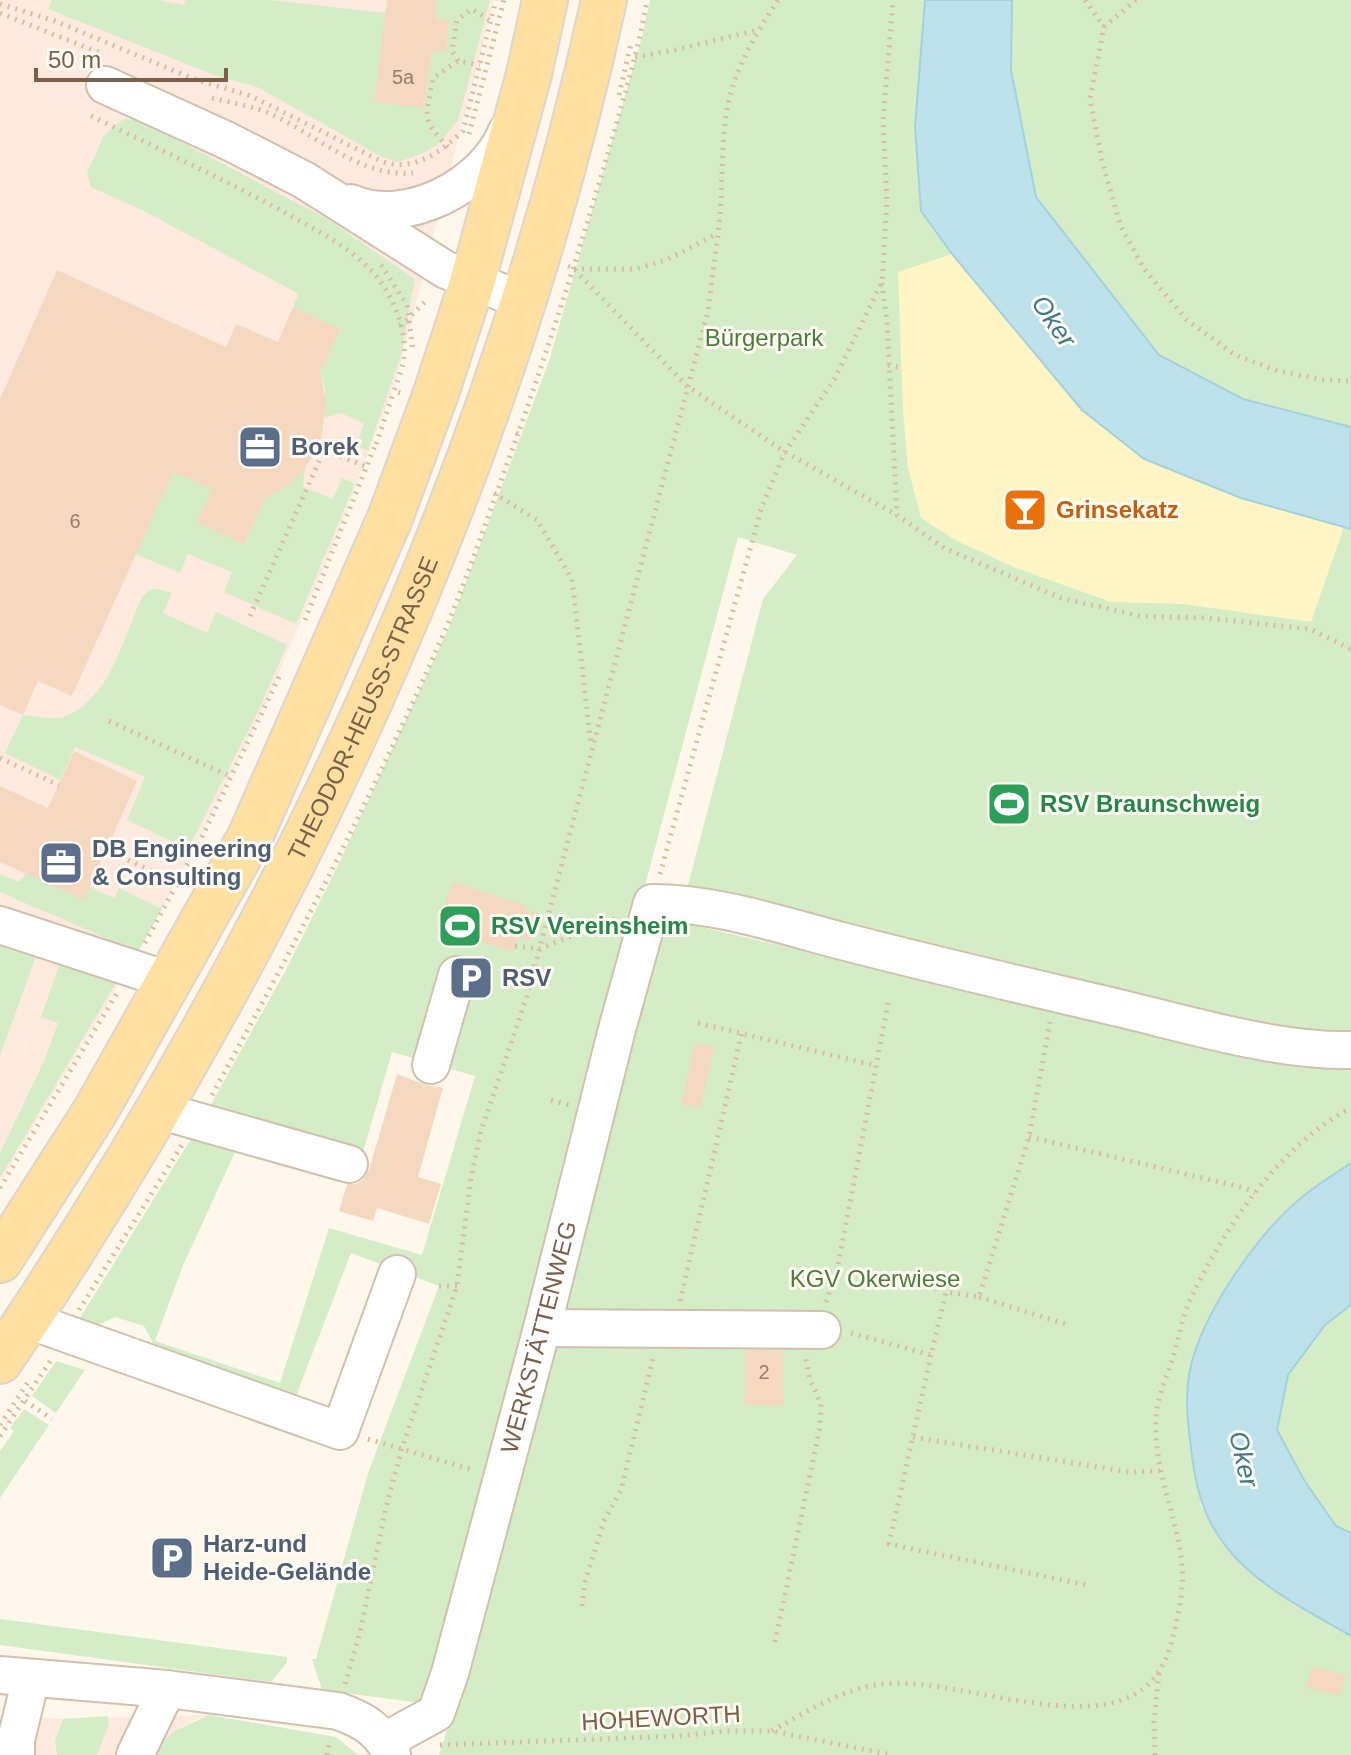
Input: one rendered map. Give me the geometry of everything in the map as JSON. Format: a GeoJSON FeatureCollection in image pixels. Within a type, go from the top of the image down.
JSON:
{"type":"FeatureCollection","features":[{"type":"Feature","properties":{"kind":"main road"},"geometry":{"type":"LineString","coordinates":[[0,1260],[96,1110],[147,973],[250,837],[390,518],[441,380],[472,283],[529,74],[545,0]]}},
{"type":"Feature","properties":{"kind":"main road","name":"THEODOR-HEUSS-STRASSE"},"geometry":{"type":"LineString","coordinates":[[14,1373],[47,1327],[178,1115],[215,1010],[296,859],[392,649],[502,368],[566,157],[604,0]]}},
{"type":"Feature","properties":{"kind":"street"},"geometry":{"type":"LineString","coordinates":[[103,86],[228,141],[361,208],[378,211],[405,208],[443,195],[485,167],[501,145],[529,74]]}},
{"type":"Feature","properties":{"kind":"street"},"geometry":{"type":"LineString","coordinates":[[304,180],[438,265],[472,283],[523,301]]}},
{"type":"Feature","properties":{"kind":"street"},"geometry":{"type":"LineString","coordinates":[[652,903],[677,903],[740,914],[866,948],[1228,1034],[1329,1051],[1351,1050]]}},
{"type":"Feature","properties":{"kind":"street","name":"WERKSTÄTTENWEG"},"geometry":{"type":"LineString","coordinates":[[389,1748],[436,1713],[450,1673],[652,903]]}},
{"type":"Feature","properties":{"kind":"street"},"geometry":{"type":"LineString","coordinates":[[0,925],[147,973]]}},
{"type":"Feature","properties":{"kind":"street"},"geometry":{"type":"LineString","coordinates":[[431,1065],[457,975]]}},
{"type":"Feature","properties":{"kind":"street"},"geometry":{"type":"LineString","coordinates":[[178,1115],[349,1164]]}},
{"type":"Feature","properties":{"kind":"street"},"geometry":{"type":"LineString","coordinates":[[47,1327],[340,1431],[397,1274]]}},
{"type":"Feature","properties":{"kind":"street"},"geometry":{"type":"LineString","coordinates":[[542,1328],[815,1330]]}},
{"type":"Feature","properties":{"kind":"street"},"geometry":{"type":"LineString","coordinates":[[16,1755],[16,1677],[167,1689],[338,1711],[359,1718],[374,1728],[389,1748]]}},
{"type":"Feature","properties":{"kind":"street"},"geometry":{"type":"LineString","coordinates":[[135,1755],[167,1689]]}},
{"type":"Feature","properties":{"kind":"path"},"geometry":{"type":"LineString","coordinates":[[0,4],[55,21],[194,79],[251,96],[392,165],[405,166],[448,146],[463,131],[496,0]]}},
{"type":"Feature","properties":{"kind":"path"},"geometry":{"type":"LineString","coordinates":[[468,138],[504,0]]}},
{"type":"Feature","properties":{"kind":"path"},"geometry":{"type":"LineString","coordinates":[[592,748],[572,579],[537,520],[493,492],[573,268],[647,0]]}},
{"type":"Feature","properties":{"kind":"path"},"geometry":{"type":"LineString","coordinates":[[342,1695],[360,1632],[386,1507],[402,1448],[457,1286],[471,1178],[481,1131],[539,949],[708,311],[728,103],[741,65],[778,0]]}},
{"type":"Feature","properties":{"kind":"path"},"geometry":{"type":"LineString","coordinates":[[893,0],[883,122],[887,201],[882,282],[897,515]]}},
{"type":"Feature","properties":{"kind":"path"},"geometry":{"type":"LineString","coordinates":[[1085,0],[1104,27]]}},
{"type":"Feature","properties":{"kind":"path"},"geometry":{"type":"LineString","coordinates":[[1136,0],[1104,27],[1090,99],[1103,165],[1121,227],[1144,269],[1187,320],[1235,355],[1278,371],[1324,380],[1351,381]]}},
{"type":"Feature","properties":{"kind":"path"},"geometry":{"type":"LineString","coordinates":[[458,61],[452,51],[450,37],[457,20],[472,9],[491,21]]}},
{"type":"Feature","properties":{"kind":"path"},"geometry":{"type":"LineString","coordinates":[[0,13],[253,195],[314,229],[364,263],[393,302],[405,355],[394,391],[403,394]]}},
{"type":"Feature","properties":{"kind":"path"},"geometry":{"type":"LineString","coordinates":[[632,57],[675,50],[759,29]]}},
{"type":"Feature","properties":{"kind":"path"},"geometry":{"type":"LineString","coordinates":[[448,146],[432,131],[426,119],[433,78],[458,61],[480,65]]}},
{"type":"Feature","properties":{"kind":"path"},"geometry":{"type":"LineString","coordinates":[[202,96],[261,110],[364,165],[393,175],[424,169]]}},
{"type":"Feature","properties":{"kind":"path"},"geometry":{"type":"LineString","coordinates":[[573,268],[636,269],[668,259],[717,233]]}},
{"type":"Feature","properties":{"kind":"path"},"geometry":{"type":"LineString","coordinates":[[381,265],[407,305],[414,360],[420,345]]}},
{"type":"Feature","properties":{"kind":"path"},"geometry":{"type":"LineString","coordinates":[[573,268],[687,386],[785,452],[897,515],[944,548],[1061,598],[1140,616],[1206,618],[1310,629],[1351,649]]}},
{"type":"Feature","properties":{"kind":"path"},"geometry":{"type":"LineString","coordinates":[[652,903],[762,506],[785,452],[835,378],[882,282]]}},
{"type":"Feature","properties":{"kind":"path"},"geometry":{"type":"LineString","coordinates":[[400,326],[426,301]]}},
{"type":"Feature","properties":{"kind":"path"},"geometry":{"type":"LineString","coordinates":[[888,365],[901,368]]}},
{"type":"Feature","properties":{"kind":"path"},"geometry":{"type":"LineString","coordinates":[[398,407],[407,382]]}},
{"type":"Feature","properties":{"kind":"path"},"geometry":{"type":"LineString","coordinates":[[303,625],[376,443]]}},
{"type":"Feature","properties":{"kind":"path"},"geometry":{"type":"LineString","coordinates":[[250,616],[321,449],[367,467]]}},
{"type":"Feature","properties":{"kind":"path"},"geometry":{"type":"LineString","coordinates":[[0,1188],[147,973],[178,883],[285,665]]}},
{"type":"Feature","properties":{"kind":"path"},"geometry":{"type":"LineString","coordinates":[[109,721],[232,777]]}},
{"type":"Feature","properties":{"kind":"path"},"geometry":{"type":"LineString","coordinates":[[0,758],[59,785]]}},
{"type":"Feature","properties":{"kind":"path"},"geometry":{"type":"LineString","coordinates":[[106,850],[178,883]]}},
{"type":"Feature","properties":{"kind":"path"},"geometry":{"type":"LineString","coordinates":[[515,946],[539,949],[614,919]]}},
{"type":"Feature","properties":{"kind":"path"},"geometry":{"type":"LineString","coordinates":[[116,1010],[147,973]]}},
{"type":"Feature","properties":{"kind":"path"},"geometry":{"type":"LineString","coordinates":[[775,1642],[820,1427],[821,1404],[810,1379],[804,1348],[815,1330],[836,1276],[888,1003]]}},
{"type":"Feature","properties":{"kind":"path"},"geometry":{"type":"LineString","coordinates":[[979,1297],[1029,1137],[1052,1010]]}},
{"type":"Feature","properties":{"kind":"path"},"geometry":{"type":"LineString","coordinates":[[698,1023],[877,1066]]}},
{"type":"Feature","properties":{"kind":"path"},"geometry":{"type":"LineString","coordinates":[[582,1606],[585,1582],[604,1521],[621,1490],[666,1329],[742,1032]]}},
{"type":"Feature","properties":{"kind":"path"},"geometry":{"type":"LineString","coordinates":[[772,1731],[826,1702],[884,1684],[932,1686],[1058,1706],[1115,1703],[1144,1689],[1159,1672],[1171,1646],[1183,1587],[1182,1562],[1160,1471],[1156,1421],[1160,1392],[1189,1302],[1226,1235],[1255,1193],[1318,1128],[1351,1108]]}},
{"type":"Feature","properties":{"kind":"path"},"geometry":{"type":"LineString","coordinates":[[47,1327],[178,1115]]}},
{"type":"Feature","properties":{"kind":"path"},"geometry":{"type":"LineString","coordinates":[[1029,1137],[1245,1188],[1255,1193]]}},
{"type":"Feature","properties":{"kind":"path"},"geometry":{"type":"LineString","coordinates":[[8,1190],[16,1178]]}},
{"type":"Feature","properties":{"kind":"path"},"geometry":{"type":"LineString","coordinates":[[439,1286],[457,1286]]}},
{"type":"Feature","properties":{"kind":"path"},"geometry":{"type":"LineString","coordinates":[[1069,1325],[979,1297],[946,1292],[889,1544],[1091,1586]]}},
{"type":"Feature","properties":{"kind":"path"},"geometry":{"type":"LineString","coordinates":[[815,1330],[847,1332],[931,1355]]}},
{"type":"Feature","properties":{"kind":"path"},"geometry":{"type":"LineString","coordinates":[[0,1436],[33,1388],[14,1373]]}},
{"type":"Feature","properties":{"kind":"path"},"geometry":{"type":"LineString","coordinates":[[25,1401],[52,1419]]}},
{"type":"Feature","properties":{"kind":"path"},"geometry":{"type":"LineString","coordinates":[[340,1431],[503,1480]]}},
{"type":"Feature","properties":{"kind":"path"},"geometry":{"type":"LineString","coordinates":[[913,1437],[1114,1470],[1160,1471]]}},
{"type":"Feature","properties":{"kind":"path"},"geometry":{"type":"LineString","coordinates":[[1155,1755],[1154,1722],[1159,1672]]}},
{"type":"Feature","properties":{"kind":"path","name":"HOHEWORTH"},"geometry":{"type":"LineString","coordinates":[[430,1744],[575,1741],[772,1731],[892,1755]]}},
{"type":"Feature","properties":{"kind":"shaded area"},"geometry":{"type":"Polygon","coordinates":[[[0,0],[494,0],[397,377],[333,546],[266,703],[199,839],[137,954],[0,1182],[0,0]]]}},
{"type":"Feature","properties":{"kind":"shaded area"},"geometry":{"type":"Polygon","coordinates":[[[0,1715],[63,1719],[209,1715],[192,1721],[151,1755],[0,1755],[0,1715]]]}},
{"type":"Feature","properties":{"kind":"green space"},"geometry":{"type":"Polygon","coordinates":[[[52,0],[158,0],[184,5],[185,0],[270,0],[386,13],[374,101],[424,108],[432,51],[446,52],[448,20],[435,19],[437,0],[490,0],[458,121],[436,146],[398,162],[382,157],[257,87],[217,76],[48,9],[52,0]]]}},
{"type":"Feature","properties":{"kind":"green space"},"geometry":{"type":"Polygon","coordinates":[[[650,0],[925,0],[915,127],[921,211],[952,254],[1144,459],[1241,498],[1351,529],[1351,1163],[1304,1195],[1187,1415],[1201,1506],[1277,1593],[1351,1636],[1351,1755],[439,1755],[466,1671],[659,917],[1307,1069],[1308,1040],[687,889],[763,599],[797,555],[738,537],[433,1680],[421,1703],[322,1690],[312,1659],[316,1659],[368,1473],[439,1286],[351,1253],[293,1404],[161,1358],[144,1326],[115,1317],[86,1331],[75,1326],[199,1126],[289,964],[449,627],[549,361],[650,0]],[[392,1052],[363,1152],[249,1122],[184,1263],[155,1341],[280,1383],[329,1228],[422,1255],[475,1076],[392,1052]]]}},
{"type":"Feature","properties":{"kind":"green space"},"geometry":{"type":"Polygon","coordinates":[[[1012,0],[1351,0],[1351,427],[1243,399],[1159,355],[1036,197],[1011,70],[1012,0]]]}},
{"type":"Feature","properties":{"kind":"green space"},"geometry":{"type":"Polygon","coordinates":[[[124,119],[140,120],[327,219],[415,279],[401,355],[368,451],[356,446],[364,423],[341,413],[325,418],[325,389],[320,373],[340,329],[293,307],[299,294],[144,211],[91,187],[87,173],[104,135],[124,119]]]}},
{"type":"Feature","properties":{"kind":"green space"},"geometry":{"type":"Polygon","coordinates":[[[305,468],[303,487],[333,499],[342,478],[355,484],[296,624],[224,592],[232,572],[188,554],[180,573],[136,554],[173,472],[212,489],[198,523],[244,544],[264,500],[291,483],[305,468]]]}},
{"type":"Feature","properties":{"kind":"green space"},"geometry":{"type":"Polygon","coordinates":[[[149,590],[172,593],[163,613],[207,633],[216,612],[287,645],[260,707],[188,849],[127,820],[145,777],[75,747],[60,780],[5,753],[23,715],[66,716],[81,708],[93,696],[113,666],[141,599],[149,590]]]}},
{"type":"Feature","properties":{"kind":"green space"},"geometry":{"type":"Polygon","coordinates":[[[26,873],[90,887],[114,898],[119,888],[162,909],[137,954],[0,892],[0,874],[19,882],[26,873]]]}},
{"type":"Feature","properties":{"kind":"green space"},"geometry":{"type":"Polygon","coordinates":[[[0,938],[32,949],[36,956],[0,1056],[0,938]]]}},
{"type":"Feature","properties":{"kind":"green space"},"geometry":{"type":"Polygon","coordinates":[[[60,963],[120,976],[0,1178],[0,1153],[45,1059],[58,1023],[41,1017],[60,963]]]}},
{"type":"Feature","properties":{"kind":"green space"},"geometry":{"type":"Polygon","coordinates":[[[1351,1305],[1351,1533],[1336,1526],[1304,1480],[1277,1430],[1288,1375],[1325,1325],[1351,1305]]]}},
{"type":"Feature","properties":{"kind":"green space"},"geometry":{"type":"Polygon","coordinates":[[[56,1361],[85,1370],[56,1413],[32,1396],[56,1361]]]}},
{"type":"Feature","properties":{"kind":"green space"},"geometry":{"type":"Polygon","coordinates":[[[24,1409],[49,1425],[0,1498],[0,1451],[14,1431],[10,1428],[24,1409]]]}},
{"type":"Feature","properties":{"kind":"green space"},"geometry":{"type":"Polygon","coordinates":[[[0,1619],[287,1657],[287,1662],[271,1682],[0,1645],[0,1619]]]}},
{"type":"Feature","properties":{"kind":"green space"},"geometry":{"type":"Polygon","coordinates":[[[209,1715],[336,1737],[358,1755],[151,1755],[173,1732],[209,1715]]]}},
{"type":"Feature","properties":{"kind":"green space"},"geometry":{"type":"Polygon","coordinates":[[[108,1716],[109,1724],[97,1755],[57,1755],[55,1741],[63,1719],[108,1716]]]}},
{"type":"Feature","properties":{"kind":"sand"},"geometry":{"type":"Polygon","coordinates":[[[952,254],[1082,410],[1144,459],[1241,498],[1344,527],[1311,622],[1184,604],[1111,602],[1016,568],[955,540],[921,518],[908,468],[898,272],[952,254]]]}},
{"type":"Feature","properties":{"kind":"water","name":"Oker"},"geometry":{"type":"Polygon","coordinates":[[[925,0],[1012,0],[1011,70],[1036,197],[1159,355],[1243,399],[1351,427],[1351,529],[1241,498],[1144,459],[1082,410],[952,254],[921,211],[915,127],[925,0]]]}},
{"type":"Feature","properties":{"kind":"water","name":"Oker"},"geometry":{"type":"Polygon","coordinates":[[[1351,1163],[1351,1305],[1325,1325],[1288,1375],[1277,1430],[1304,1480],[1336,1526],[1351,1533],[1351,1636],[1255,1576],[1219,1538],[1206,1514],[1198,1488],[1187,1402],[1195,1352],[1205,1327],[1234,1276],[1269,1229],[1288,1210],[1351,1163]]]}},
{"type":"Feature","properties":{"kind":"building"},"geometry":{"type":"Polygon","coordinates":[[[387,0],[437,0],[435,19],[449,20],[446,52],[432,51],[424,108],[374,102],[387,0]]]}},
{"type":"Feature","properties":{"kind":"building"},"geometry":{"type":"Polygon","coordinates":[[[57,270],[226,347],[236,324],[278,342],[293,307],[340,329],[320,373],[326,402],[318,447],[291,483],[264,500],[244,544],[197,523],[212,489],[173,472],[72,696],[38,681],[23,715],[0,705],[0,399],[57,270]]]}},
{"type":"Feature","properties":{"kind":"building"},"geometry":{"type":"Polygon","coordinates":[[[74,751],[137,781],[84,900],[0,862],[0,786],[48,808],[74,751]]]}},
{"type":"Feature","properties":{"kind":"building"},"geometry":{"type":"Polygon","coordinates":[[[452,882],[527,906],[526,910],[539,914],[531,941],[518,937],[513,952],[437,928],[452,882]]]}},
{"type":"Feature","properties":{"kind":"building"},"geometry":{"type":"Polygon","coordinates":[[[695,1043],[714,1047],[700,1108],[681,1104],[695,1043]]]}},
{"type":"Feature","properties":{"kind":"building"},"geometry":{"type":"Polygon","coordinates":[[[397,1074],[443,1088],[418,1177],[441,1184],[429,1224],[377,1208],[373,1221],[339,1211],[347,1184],[363,1180],[369,1170],[397,1074]]]}},
{"type":"Feature","properties":{"kind":"building"},"geometry":{"type":"Polygon","coordinates":[[[745,1350],[783,1351],[784,1405],[745,1405],[745,1350]]]}},
{"type":"Feature","properties":{"kind":"building"},"geometry":{"type":"Polygon","coordinates":[[[1312,1667],[1346,1675],[1340,1696],[1306,1688],[1312,1667]]]}},
{"type":"Feature","properties":{"kind":"place","name":"Borek"},"geometry":{"type":"Point","coordinates":[260,447]}},
{"type":"Feature","properties":{"kind":"place","name":"Grinsekatz"},"geometry":{"type":"Point","coordinates":[1025,510]}},
{"type":"Feature","properties":{"kind":"place","name":"RSV Braunschweig"},"geometry":{"type":"Point","coordinates":[1009,804]}},
{"type":"Feature","properties":{"kind":"place","name":"DB Engineering & Consulting"},"geometry":{"type":"Point","coordinates":[61,863]}},
{"type":"Feature","properties":{"kind":"place","name":"RSV Vereinsheim"},"geometry":{"type":"Point","coordinates":[460,926]}},
{"type":"Feature","properties":{"kind":"place","name":"RSV"},"geometry":{"type":"Point","coordinates":[471,978]}},
{"type":"Feature","properties":{"kind":"place","name":"Harz-und Heide-Gelände"},"geometry":{"type":"Point","coordinates":[172,1558]}},
{"type":"Feature","properties":{"kind":"park label","name":"Bürgerpark"},"geometry":{"type":"Point","coordinates":[764,338]}},
{"type":"Feature","properties":{"kind":"park label","name":"KGV Okerwiese"},"geometry":{"type":"Point","coordinates":[875,1279]}}]}
